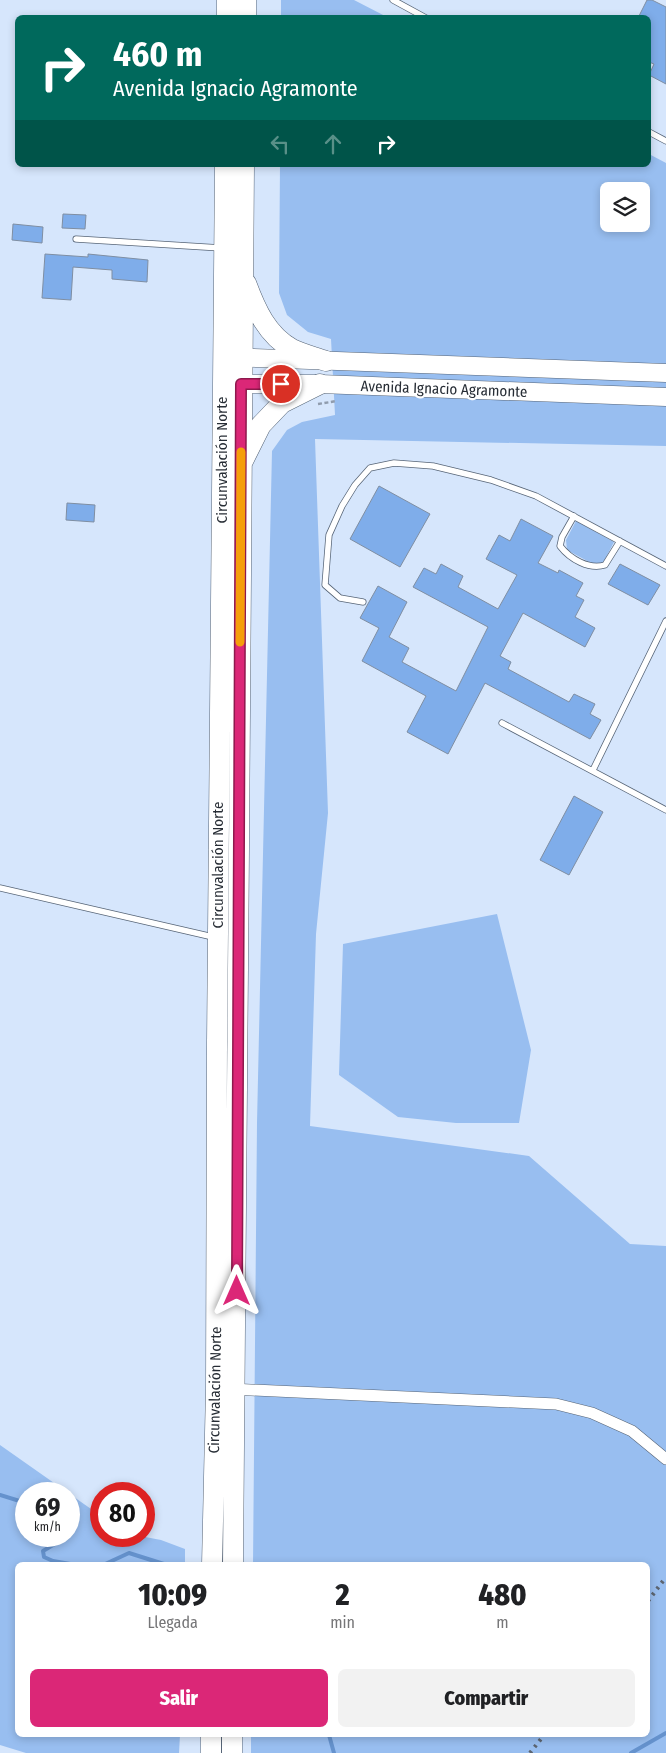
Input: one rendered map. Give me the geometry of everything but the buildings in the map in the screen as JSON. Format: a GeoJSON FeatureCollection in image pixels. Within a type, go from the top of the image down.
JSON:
{"type":"FeatureCollection","features":[{"type":"Feature","properties":{"kind":"highway"},"geometry":{"type":"LineString","coordinates":[[227,0],[227,15]]}},
{"type":"Feature","properties":{"kind":"highway"},"geometry":{"type":"LineString","coordinates":[[246,0],[246,15]]}},
{"type":"Feature","properties":{"kind":"highway","name":"Circunvalación Norte"},"geometry":{"type":"LineString","coordinates":[[212,1562],[216,1390],[218,938],[232,384],[232,357],[224,249],[225,167]]}},
{"type":"Feature","properties":{"kind":"highway","name":"Circunvalación Norte"},"geometry":{"type":"LineString","coordinates":[[232,357],[242,274],[244,167]]}},
{"type":"Feature","properties":{"kind":"highway"},"geometry":{"type":"LineString","coordinates":[[242,274],[266,328],[294,350],[326,361]]}},
{"type":"Feature","properties":{"kind":"highway","name":"Circunvalación Norte"},"geometry":{"type":"LineString","coordinates":[[232,384],[241,465],[236,1389],[233,1562]]}},
{"type":"Feature","properties":{"kind":"highway"},"geometry":{"type":"LineString","coordinates":[[241,465],[261,425],[282,403],[320,384]]}},
{"type":"Feature","properties":{"kind":"highway"},"geometry":{"type":"LineString","coordinates":[[211,1737],[211,1753]]}},
{"type":"Feature","properties":{"kind":"highway"},"geometry":{"type":"LineString","coordinates":[[232,1737],[232,1753]]}},
{"type":"Feature","properties":{"kind":"main road","name":"Avenida Ignacio Agramonte"},"geometry":{"type":"LineString","coordinates":[[232,357],[666,373]]}},
{"type":"Feature","properties":{"kind":"main road","name":"Avenida Ignacio Agramonte"},"geometry":{"type":"LineString","coordinates":[[232,384],[320,384],[666,397]]}},
{"type":"Feature","properties":{"kind":"street"},"geometry":{"type":"LineString","coordinates":[[216,1390],[236,1389],[556,1404],[592,1413],[632,1431],[666,1459]]}},
{"type":"Feature","properties":{"kind":"lane"},"geometry":{"type":"LineString","coordinates":[[393,0],[420,15]]}},
{"type":"Feature","properties":{"kind":"lane"},"geometry":{"type":"LineString","coordinates":[[651,133],[666,141]]}},
{"type":"Feature","properties":{"kind":"lane"},"geometry":{"type":"LineString","coordinates":[[76,239],[224,249]]}},
{"type":"Feature","properties":{"kind":"lane"},"geometry":{"type":"LineString","coordinates":[[362,602],[340,598],[325,585],[329,535],[342,506],[355,485],[370,468],[394,462],[433,466],[491,480],[536,496],[666,566]]}},
{"type":"Feature","properties":{"kind":"lane"},"geometry":{"type":"LineString","coordinates":[[574,516],[562,537],[560,546],[566,553],[589,566],[598,568],[605,565],[620,540]]}},
{"type":"Feature","properties":{"kind":"lane"},"geometry":{"type":"LineString","coordinates":[[592,770],[666,621]]}},
{"type":"Feature","properties":{"kind":"lane"},"geometry":{"type":"LineString","coordinates":[[502,723],[666,810]]}},
{"type":"Feature","properties":{"kind":"lane"},"geometry":{"type":"LineString","coordinates":[[0,881],[2,889],[218,938]]}},
{"type":"Feature","properties":{"kind":"path"},"geometry":{"type":"LineString","coordinates":[[310,405],[339,401]]}},
{"type":"Feature","properties":{"kind":"shaded area"},"geometry":{"type":"Polygon","coordinates":[[[281,0],[354,0],[383,15],[281,15],[281,0]]]}},
{"type":"Feature","properties":{"kind":"shaded area"},"geometry":{"type":"Polygon","coordinates":[[[651,155],[666,163],[666,446],[315,439],[328,813],[316,934],[310,1126],[529,1156],[630,1244],[666,1246],[666,1753],[251,1753],[251,1737],[650,1737],[650,1562],[253,1562],[257,1123],[272,451],[287,430],[302,422],[335,415],[331,339],[308,332],[287,315],[279,293],[280,167],[651,167],[651,155]]]}},
{"type":"Feature","properties":{"kind":"shaded area"},"geometry":{"type":"Polygon","coordinates":[[[576,521],[614,542],[603,563],[591,563],[567,550],[566,540],[576,521]]]}},
{"type":"Feature","properties":{"kind":"shaded area"},"geometry":{"type":"Polygon","coordinates":[[[497,914],[531,1050],[519,1123],[456,1123],[398,1117],[339,1075],[343,944],[497,914]]]}},
{"type":"Feature","properties":{"kind":"shaded area"},"geometry":{"type":"Polygon","coordinates":[[[0,1445],[53,1482],[15,1482],[15,1547],[80,1547],[80,1501],[90,1508],[90,1547],[155,1547],[155,1539],[185,1549],[185,1562],[15,1562],[15,1737],[180,1737],[179,1753],[26,1753],[0,1745],[0,1445]]]}},
{"type":"Feature","properties":{"kind":"waterway"},"geometry":{"type":"LineString","coordinates":[[0,1495],[15,1500]]}},
{"type":"Feature","properties":{"kind":"waterway"},"geometry":{"type":"LineString","coordinates":[[50,1547],[43,1551],[44,1557],[59,1562]]}},
{"type":"Feature","properties":{"kind":"waterway"},"geometry":{"type":"LineString","coordinates":[[110,1562],[129,1553],[158,1562]]}},
{"type":"Feature","properties":{"kind":"waterway"},"geometry":{"type":"LineString","coordinates":[[631,1753],[666,1733]]}},
{"type":"Feature","properties":{"kind":"waterway"},"geometry":{"type":"LineString","coordinates":[[330,1737],[334,1753]]}},
{"type":"Feature","properties":{"kind":"railway"},"geometry":{"type":"LineString","coordinates":[[650,1598],[666,1577]]}},
{"type":"Feature","properties":{"kind":"railway"},"geometry":{"type":"LineString","coordinates":[[530,1753],[542,1737]]}},
{"type":"Feature","properties":{"kind":"slow traffic"},"geometry":{"type":"LineString","coordinates":[[240,642],[241,452]]}},
{"type":"Feature","properties":{"kind":"route"},"geometry":{"type":"LineString","coordinates":[[237,1291],[241,384],[281,384]]}}]}
